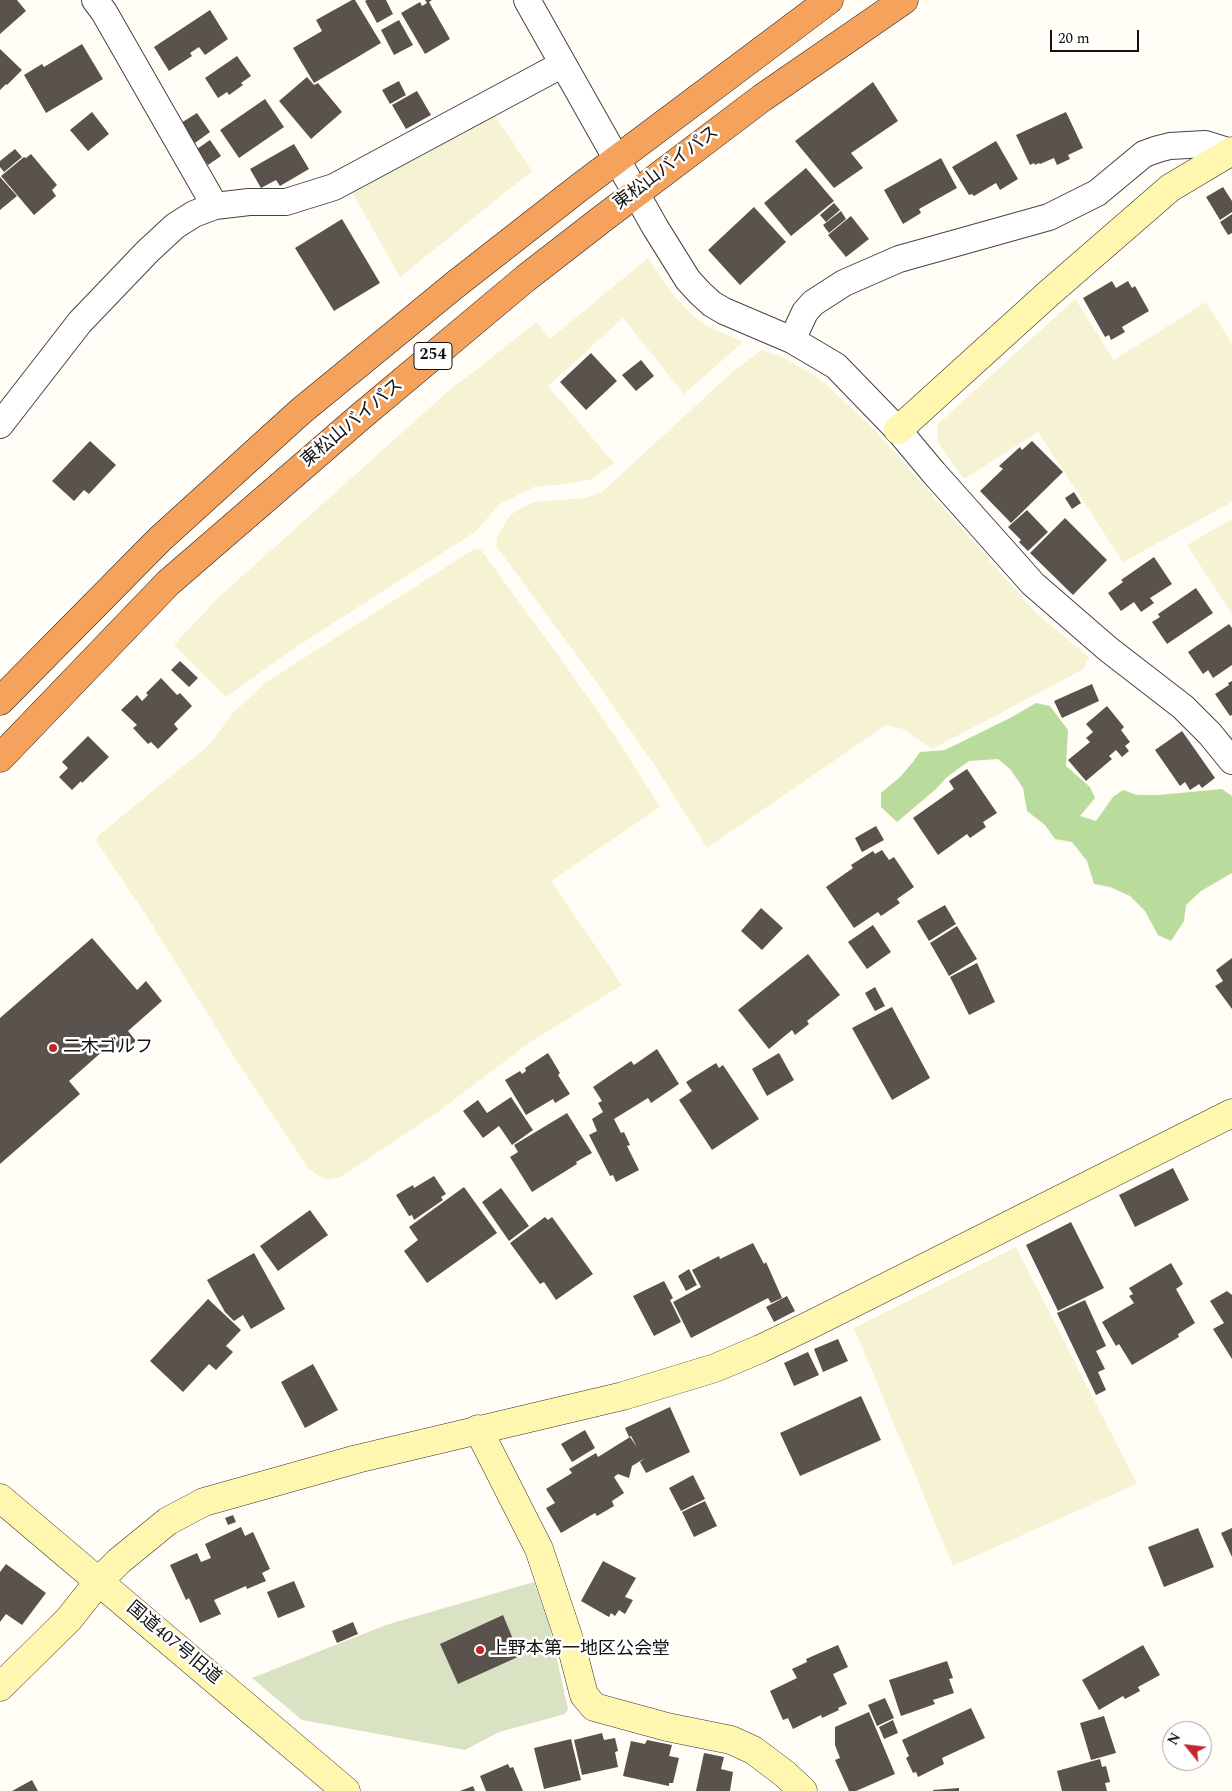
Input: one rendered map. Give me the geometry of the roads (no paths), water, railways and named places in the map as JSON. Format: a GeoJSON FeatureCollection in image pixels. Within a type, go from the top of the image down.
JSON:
{"type":"FeatureCollection","features":[{"type":"Feature","properties":{"kind":"highway","name":"254"},"geometry":{"type":"LineString","coordinates":[[0,701],[160,539],[301,411],[456,284],[616,160],[829,0]]}},
{"type":"Feature","properties":{"kind":"highway","name":"東松山バイパス"},"geometry":{"type":"LineString","coordinates":[[0,758],[168,583],[360,417],[526,278],[762,98],[904,0]]}},
{"type":"Feature","properties":{"kind":"street"},"geometry":{"type":"LineString","coordinates":[[95,0],[104,12],[216,206]]}},
{"type":"Feature","properties":{"kind":"street"},"geometry":{"type":"LineString","coordinates":[[527,0],[636,194],[688,280],[700,293],[724,311],[792,340],[836,366],[898,430],[1033,584],[1108,649],[1183,707],[1210,734],[1232,761]]}},
{"type":"Feature","properties":{"kind":"street"},"geometry":{"type":"LineString","coordinates":[[0,425],[80,322],[148,251],[175,226],[194,214],[216,206],[249,202],[286,202],[334,187],[563,64]]}},
{"type":"Feature","properties":{"kind":"street"},"geometry":{"type":"LineString","coordinates":[[792,340],[805,312],[813,304],[844,283],[898,258],[1049,217],[1097,194],[1144,154],[1158,149],[1170,146],[1205,144],[1231,152]]}},
{"type":"Feature","properties":{"kind":"street"},"geometry":{"type":"LineString","coordinates":[[898,430],[1048,294],[1170,188],[1231,152]]}},
{"type":"Feature","properties":{"kind":"street"},"geometry":{"type":"LineString","coordinates":[[0,1687],[69,1618],[119,1561],[168,1521],[204,1502],[357,1459],[623,1396],[714,1368],[760,1349],[1232,1112]]}},
{"type":"Feature","properties":{"kind":"street"},"geometry":{"type":"LineString","coordinates":[[478,1429],[539,1549],[571,1646],[584,1695],[594,1707],[731,1740],[753,1750],[785,1774],[803,1791]]}},
{"type":"Feature","properties":{"kind":"street","name":"国道407号旧道"},"geometry":{"type":"LineString","coordinates":[[0,1498],[346,1791]]}},
{"type":"Feature","properties":{"kind":"place","name":"二木ゴルフ"},"geometry":{"type":"Point","coordinates":[53,1048]}},
{"type":"Feature","properties":{"kind":"place","name":"上野本第一地区公会堂"},"geometry":{"type":"Point","coordinates":[480,1650]}}]}
